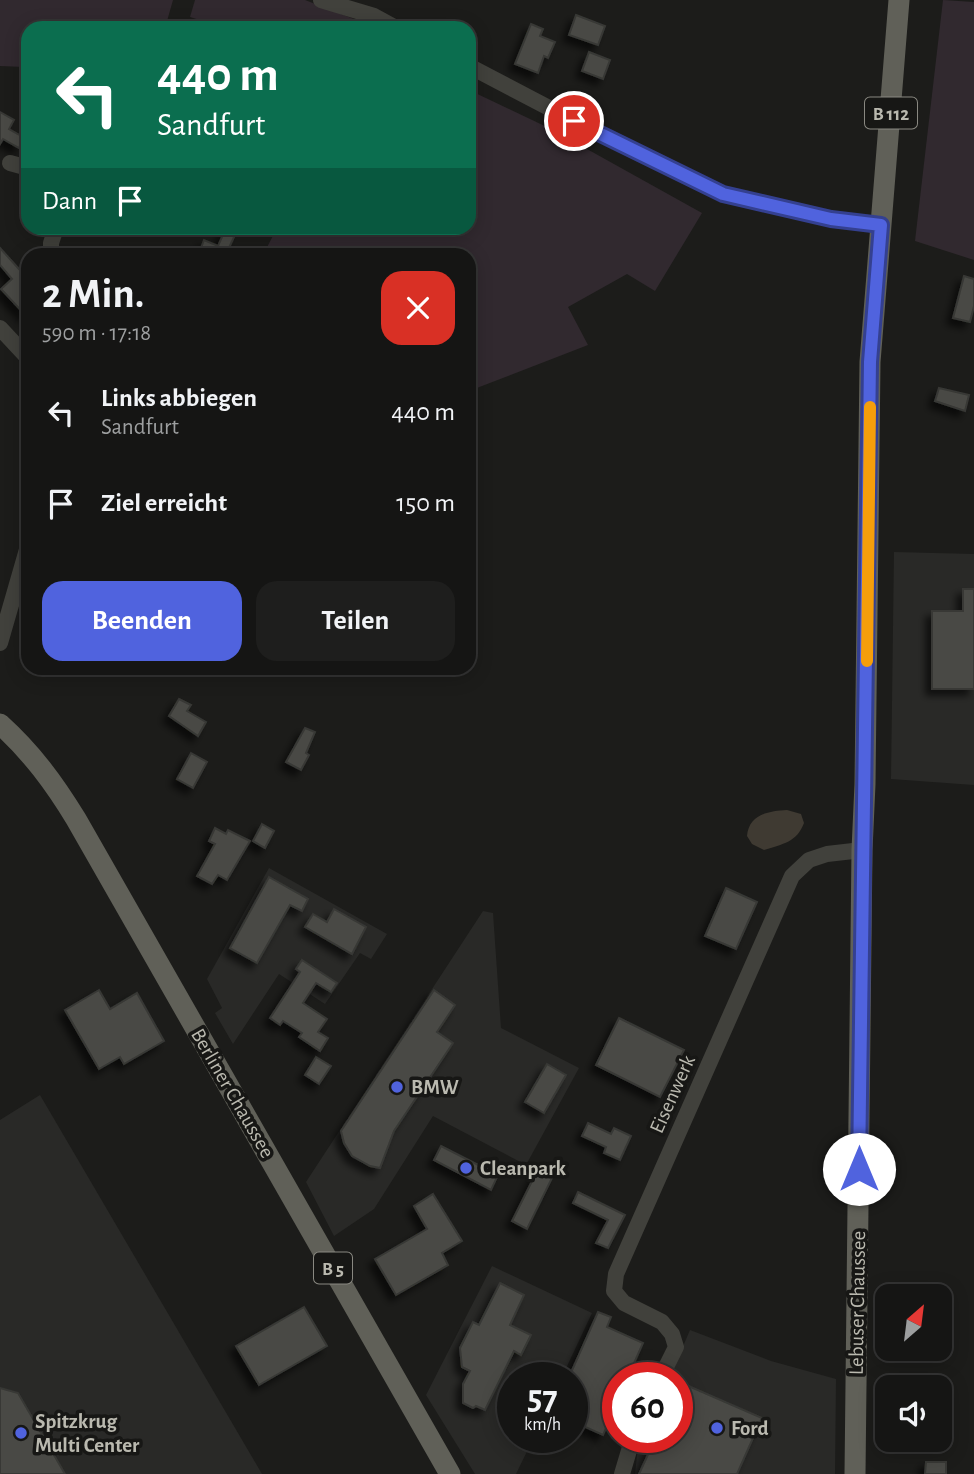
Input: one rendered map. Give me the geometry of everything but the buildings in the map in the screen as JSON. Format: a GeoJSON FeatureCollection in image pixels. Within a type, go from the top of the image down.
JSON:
{"type":"FeatureCollection","features":[{"type":"Feature","properties":{"kind":"main road","name":"Lebuser Chaussee"},"geometry":{"type":"LineString","coordinates":[[855,1474],[870,362],[899,0]]}},
{"type":"Feature","properties":{"kind":"main road","name":"Berliner Chaussee"},"geometry":{"type":"LineString","coordinates":[[0,724],[34,757],[52,780],[76,820],[450,1474]]}},
{"type":"Feature","properties":{"kind":"main road","name":"Berliner Chaussee"},"geometry":{"type":"LineString","coordinates":[[0,734],[41,788],[135,941],[437,1474]]}},
{"type":"Feature","properties":{"kind":"street"},"geometry":{"type":"LineString","coordinates":[[321,0],[384,21]]}},
{"type":"Feature","properties":{"kind":"street"},"geometry":{"type":"LineString","coordinates":[[476,70],[707,188],[831,219],[881,225]]}},
{"type":"Feature","properties":{"kind":"street"},"geometry":{"type":"LineString","coordinates":[[10,163],[21,166]]}},
{"type":"Feature","properties":{"kind":"street"},"geometry":{"type":"LineString","coordinates":[[0,328],[21,350]]}},
{"type":"Feature","properties":{"kind":"street"},"geometry":{"type":"LineString","coordinates":[[0,643],[21,570]]}},
{"type":"Feature","properties":{"kind":"street","name":"Eisenwerk"},"geometry":{"type":"LineString","coordinates":[[668,1362],[676,1347],[672,1334],[662,1322],[624,1303],[614,1291],[616,1274],[792,876],[808,860],[827,854],[862,850]]}},
{"type":"Feature","properties":{"kind":"street"},"geometry":{"type":"LineString","coordinates":[[622,1474],[628,1453]]}},
{"type":"Feature","properties":{"kind":"shaded area"},"geometry":{"type":"Polygon","coordinates":[[[0,0],[173,0],[167,21],[21,21],[21,67],[0,66],[0,0]]]}},
{"type":"Feature","properties":{"kind":"shaded area"},"geometry":{"type":"Polygon","coordinates":[[[195,0],[305,0],[359,21],[203,21],[190,17],[195,0]]]}},
{"type":"Feature","properties":{"kind":"shaded area"},"geometry":{"type":"Polygon","coordinates":[[[943,0],[974,2],[974,260],[915,241],[943,0]]]}},
{"type":"Feature","properties":{"kind":"shaded area"},"geometry":{"type":"Polygon","coordinates":[[[476,93],[551,129],[702,213],[655,291],[627,274],[568,307],[588,345],[476,388],[476,248],[267,248],[273,235],[476,235],[476,93]]]}},
{"type":"Feature","properties":{"kind":"shaded area"},"geometry":{"type":"Polygon","coordinates":[[[894,552],[974,554],[974,785],[891,779],[894,552]]]}},
{"type":"Feature","properties":{"kind":"shaded area"},"geometry":{"type":"Polygon","coordinates":[[[787,810],[801,814],[804,823],[797,834],[788,841],[764,850],[752,844],[747,836],[756,818],[773,811],[787,810]]]}},
{"type":"Feature","properties":{"kind":"shaded area"},"geometry":{"type":"Polygon","coordinates":[[[269,868],[387,934],[371,959],[360,953],[325,1004],[279,974],[233,1044],[215,1013],[222,1008],[207,979],[269,868]]]}},
{"type":"Feature","properties":{"kind":"shaded area"},"geometry":{"type":"Polygon","coordinates":[[[483,911],[493,913],[501,1028],[579,1068],[526,1165],[433,1116],[374,1209],[334,1236],[306,1182],[483,911]]]}},
{"type":"Feature","properties":{"kind":"shaded area"},"geometry":{"type":"Polygon","coordinates":[[[40,1095],[262,1474],[0,1474],[0,1120],[40,1095]]]}},
{"type":"Feature","properties":{"kind":"shaded area"},"geometry":{"type":"Polygon","coordinates":[[[492,1266],[592,1313],[569,1362],[497,1362],[497,1453],[526,1453],[516,1474],[475,1474],[426,1395],[492,1266]]]}},
{"type":"Feature","properties":{"kind":"shaded area"},"geometry":{"type":"Polygon","coordinates":[[[690,1330],[771,1361],[836,1379],[835,1474],[635,1474],[638,1453],[693,1453],[693,1362],[676,1362],[690,1330]]]}},
{"type":"Feature","properties":{"kind":"slow traffic"},"geometry":{"type":"LineString","coordinates":[[867,661],[870,407]]}},
{"type":"Feature","properties":{"kind":"place","name":"BMW"},"geometry":{"type":"Point","coordinates":[397,1087]}},
{"type":"Feature","properties":{"kind":"place","name":"Cleanpark"},"geometry":{"type":"Point","coordinates":[466,1168]}},
{"type":"Feature","properties":{"kind":"place","name":"Ford"},"geometry":{"type":"Point","coordinates":[717,1428]}},
{"type":"Feature","properties":{"kind":"place","name":"Spitzkrug Multi Center"},"geometry":{"type":"Point","coordinates":[21,1433]}},
{"type":"Feature","properties":{"kind":"route"},"geometry":{"type":"LineString","coordinates":[[574,121],[723,194],[831,219],[881,225],[870,362],[859,1169]]}}]}
